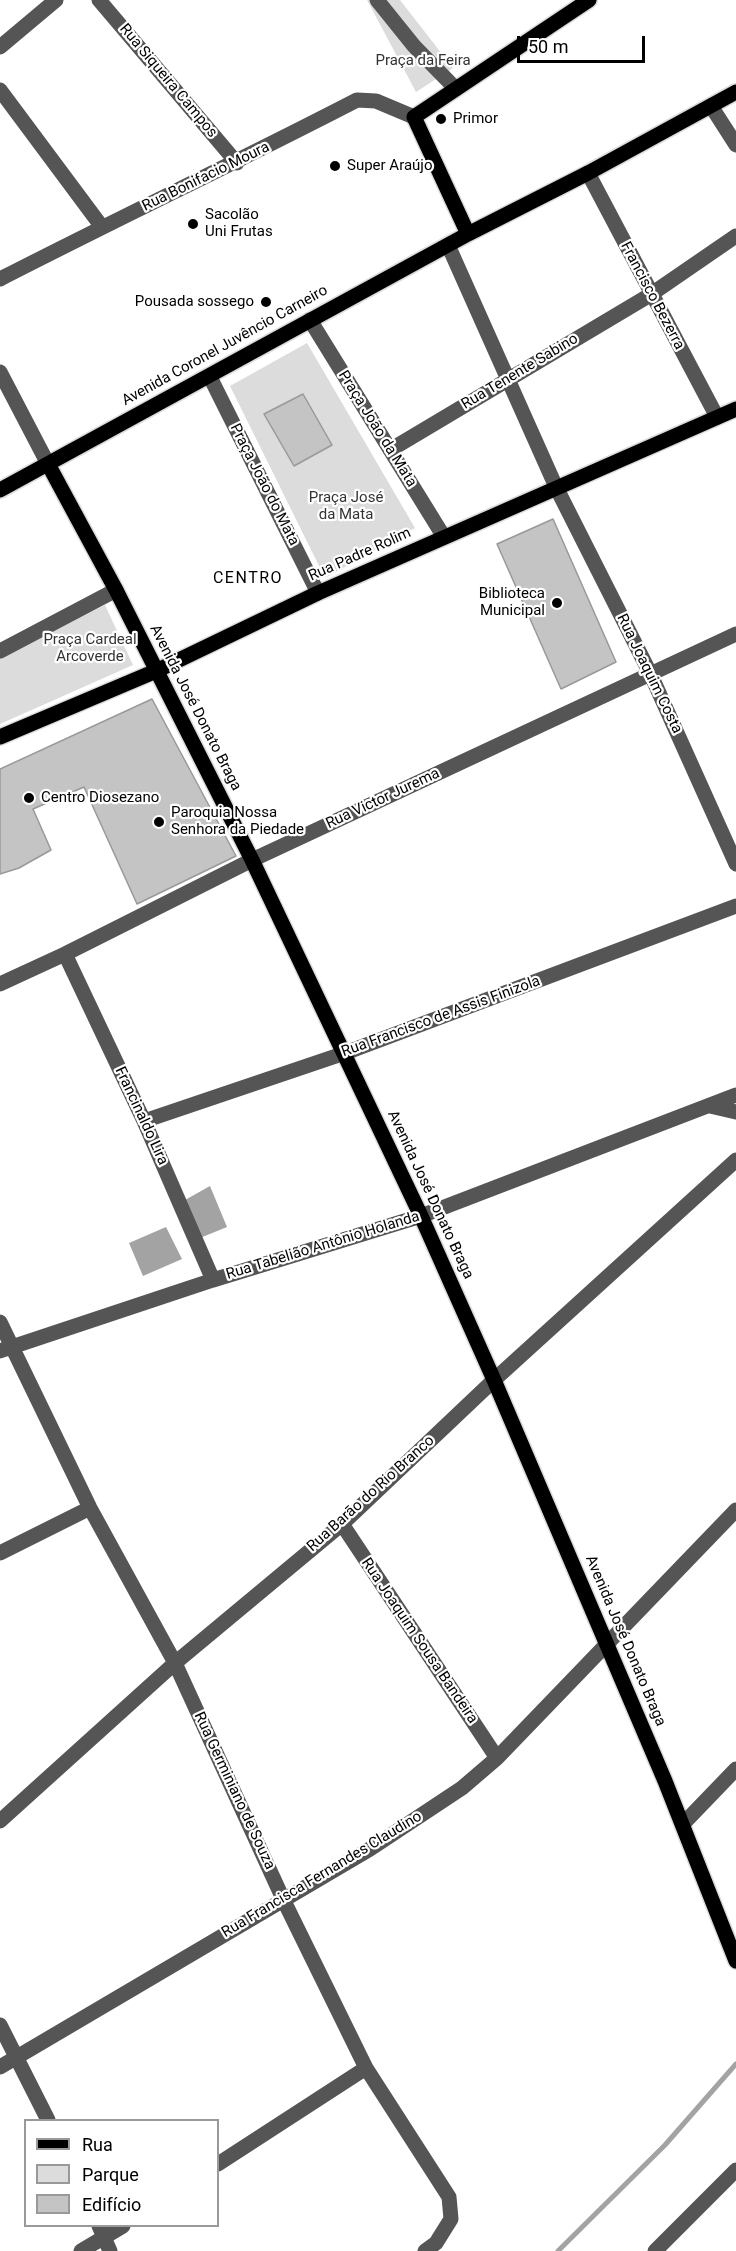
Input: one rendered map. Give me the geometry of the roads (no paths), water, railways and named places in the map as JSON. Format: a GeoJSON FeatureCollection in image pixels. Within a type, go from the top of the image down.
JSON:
{"type":"FeatureCollection","features":[{"type":"Feature","properties":{"kind":"main road"},"geometry":{"type":"LineString","coordinates":[[468,234],[414,117],[585,1]]}},
{"type":"Feature","properties":{"kind":"main road","name":"Avenida Coronel Juvêncio Carneiro"},"geometry":{"type":"LineString","coordinates":[[0,490],[468,234],[588,173],[736,92]]}},
{"type":"Feature","properties":{"kind":"main road","name":"Rua Padre Rolim"},"geometry":{"type":"LineString","coordinates":[[0,737],[156,671],[318,593],[736,409]]}},
{"type":"Feature","properties":{"kind":"main road","name":"Avenida José Donato Braga"},"geometry":{"type":"LineString","coordinates":[[48,464],[116,590],[252,860],[421,1216],[494,1380],[683,1824],[736,1961]]}},
{"type":"Feature","properties":{"kind":"street"},"geometry":{"type":"LineString","coordinates":[[0,47],[56,0]]}},
{"type":"Feature","properties":{"kind":"street","name":"Rua Siqueira Campos"},"geometry":{"type":"LineString","coordinates":[[99,0],[237,163]]}},
{"type":"Feature","properties":{"kind":"street"},"geometry":{"type":"LineString","coordinates":[[377,0],[414,46],[456,89]]}},
{"type":"Feature","properties":{"kind":"street"},"geometry":{"type":"LineString","coordinates":[[0,90],[102,226]]}},
{"type":"Feature","properties":{"kind":"street","name":"Rua Bonifacio Moura"},"geometry":{"type":"LineString","coordinates":[[0,279],[102,226],[237,163],[357,100],[376,101],[414,117]]}},
{"type":"Feature","properties":{"kind":"street"},"geometry":{"type":"LineString","coordinates":[[711,106],[736,145]]}},
{"type":"Feature","properties":{"kind":"street","name":"Francisco Bezerra"},"geometry":{"type":"LineString","coordinates":[[588,173],[717,417]]}},
{"type":"Feature","properties":{"kind":"street","name":"Rua Tenente Sabino"},"geometry":{"type":"LineString","coordinates":[[390,450],[651,295],[736,237]]}},
{"type":"Feature","properties":{"kind":"street","name":"Rua Joaquim Costa"},"geometry":{"type":"LineString","coordinates":[[448,245],[556,487],[651,675],[736,864]]}},
{"type":"Feature","properties":{"kind":"street","name":"Praça João da Mata"},"geometry":{"type":"LineString","coordinates":[[310,320],[444,537]]}},
{"type":"Feature","properties":{"kind":"street"},"geometry":{"type":"LineString","coordinates":[[0,372],[48,464]]}},
{"type":"Feature","properties":{"kind":"street","name":"Praça João do Mata"},"geometry":{"type":"LineString","coordinates":[[210,377],[318,593]]}},
{"type":"Feature","properties":{"kind":"street"},"geometry":{"type":"LineString","coordinates":[[0,651],[116,590]]}},
{"type":"Feature","properties":{"kind":"street","name":"Rua Victor Jurema"},"geometry":{"type":"LineString","coordinates":[[0,984],[252,860],[736,634]]}},
{"type":"Feature","properties":{"kind":"street","name":"Rua Francisco de Assis Finizola"},"geometry":{"type":"LineString","coordinates":[[144,1121],[345,1053],[736,906]]}},
{"type":"Feature","properties":{"kind":"street","name":"Francinaldo Lira"},"geometry":{"type":"LineString","coordinates":[[65,954],[144,1121],[213,1280]]}},
{"type":"Feature","properties":{"kind":"street","name":"Rua Tabelião Antônio Holanda"},"geometry":{"type":"LineString","coordinates":[[6,1348],[213,1280],[421,1216],[736,1095]]}},
{"type":"Feature","properties":{"kind":"street"},"geometry":{"type":"LineString","coordinates":[[710,1106],[736,1112]]}},
{"type":"Feature","properties":{"kind":"street","name":"Rua Barāo do Rio Branco"},"geometry":{"type":"LineString","coordinates":[[0,1821],[175,1663],[342,1524],[494,1380],[736,1160]]}},
{"type":"Feature","properties":{"kind":"street","name":"Rua Germiniano de Souza"},"geometry":{"type":"LineString","coordinates":[[0,1322],[6,1348],[175,1663],[284,1899],[366,2068],[449,2197],[451,2218],[436,2243],[425,2251]]}},
{"type":"Feature","properties":{"kind":"street"},"geometry":{"type":"LineString","coordinates":[[0,1554],[90,1508]]}},
{"type":"Feature","properties":{"kind":"street","name":"Rua Francisca Fernandes Claudino"},"geometry":{"type":"LineString","coordinates":[[0,2067],[379,1843],[462,1788],[497,1758],[736,1510]]}},
{"type":"Feature","properties":{"kind":"street","name":"Rua Joaquim Sousa Bandeira"},"geometry":{"type":"LineString","coordinates":[[342,1524],[497,1758]]}},
{"type":"Feature","properties":{"kind":"street"},"geometry":{"type":"LineString","coordinates":[[683,1824],[736,1769]]}},
{"type":"Feature","properties":{"kind":"street"},"geometry":{"type":"LineString","coordinates":[[0,2025],[47,2119]]}},
{"type":"Feature","properties":{"kind":"street"},"geometry":{"type":"LineString","coordinates":[[219,2163],[366,2068]]}},
{"type":"Feature","properties":{"kind":"street"},"geometry":{"type":"LineString","coordinates":[[655,2251],[736,2170]]}},
{"type":"Feature","properties":{"kind":"street"},"geometry":{"type":"LineString","coordinates":[[81,2251],[121,2227]]}},
{"type":"Feature","properties":{"kind":"waterway"},"geometry":{"type":"LineString","coordinates":[[558,2251],[665,2145],[736,2064]]}},
{"type":"Feature","properties":{"kind":"place","name":"Primor"},"geometry":{"type":"Point","coordinates":[441,119]}},
{"type":"Feature","properties":{"kind":"place","name":"Super Araújo"},"geometry":{"type":"Point","coordinates":[335,166]}},
{"type":"Feature","properties":{"kind":"place","name":"Sacolão Uni Frutas"},"geometry":{"type":"Point","coordinates":[193,224]}},
{"type":"Feature","properties":{"kind":"place","name":"Pousada sossego"},"geometry":{"type":"Point","coordinates":[266,302]}},
{"type":"Feature","properties":{"kind":"place","name":"Biblioteca Municipal"},"geometry":{"type":"Point","coordinates":[557,603]}},
{"type":"Feature","properties":{"kind":"place","name":"Centro Diosezano"},"geometry":{"type":"Point","coordinates":[29,798]}},
{"type":"Feature","properties":{"kind":"place","name":"Paroquia Nossa Senhora da Piedade"},"geometry":{"type":"Point","coordinates":[159,822]}},
{"type":"Feature","properties":{"kind":"district","name":"CENTRO"},"geometry":{"type":"Point","coordinates":[248,579]}},
{"type":"Feature","properties":{"kind":"park label","name":"Praça da Feira"},"geometry":{"type":"Point","coordinates":[423,61]}},
{"type":"Feature","properties":{"kind":"park label","name":"Praça José da Mata"},"geometry":{"type":"Point","coordinates":[346,506]}},
{"type":"Feature","properties":{"kind":"park label","name":"Praça Cardeal Arcoverde"},"geometry":{"type":"Point","coordinates":[90,648]}}]}
